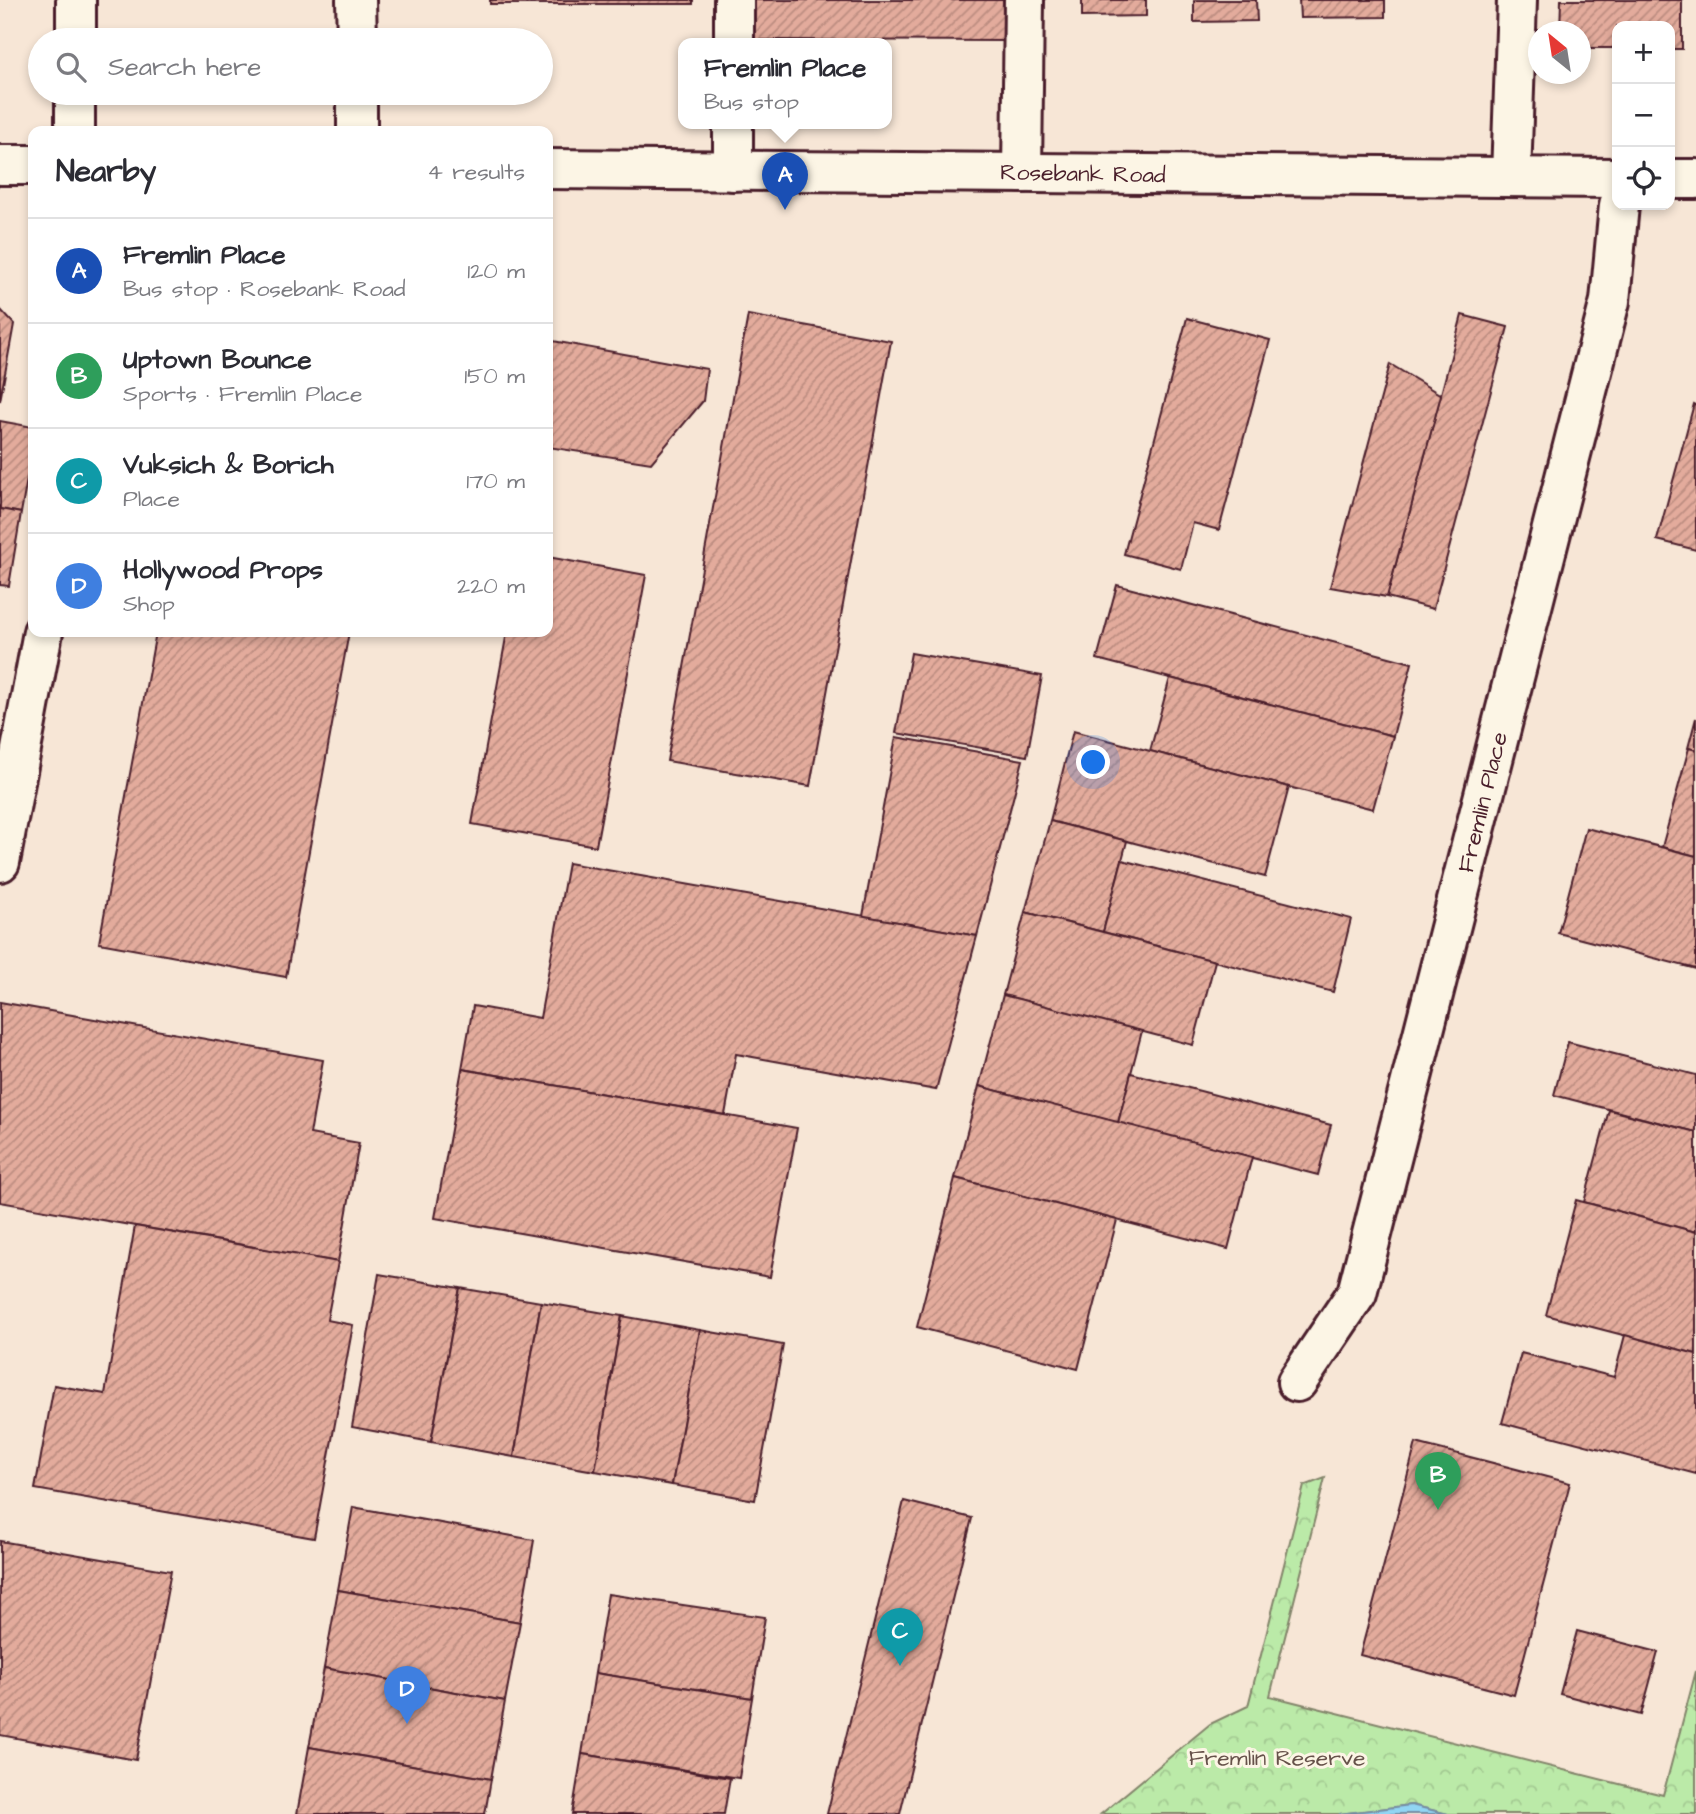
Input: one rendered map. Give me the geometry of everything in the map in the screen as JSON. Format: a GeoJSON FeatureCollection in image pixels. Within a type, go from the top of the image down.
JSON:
{"type":"FeatureCollection","features":[{"type":"Feature","properties":{"kind":"street"},"geometry":{"type":"LineString","coordinates":[[76,0],[76,28]]}},
{"type":"Feature","properties":{"kind":"street"},"geometry":{"type":"LineString","coordinates":[[356,0],[357,28]]}},
{"type":"Feature","properties":{"kind":"street"},"geometry":{"type":"LineString","coordinates":[[734,0],[734,38]]}},
{"type":"Feature","properties":{"kind":"street"},"geometry":{"type":"LineString","coordinates":[[1022,173],[1024,0]]}},
{"type":"Feature","properties":{"kind":"street"},"geometry":{"type":"LineString","coordinates":[[1511,177],[1517,0]]}},
{"type":"Feature","properties":{"kind":"street"},"geometry":{"type":"LineString","coordinates":[[75,105],[75,126]]}},
{"type":"Feature","properties":{"kind":"street"},"geometry":{"type":"LineString","coordinates":[[357,105],[357,126]]}},
{"type":"Feature","properties":{"kind":"street"},"geometry":{"type":"LineString","coordinates":[[733,129],[733,171]]}},
{"type":"Feature","properties":{"kind":"street"},"geometry":{"type":"LineString","coordinates":[[0,165],[28,165]]}},
{"type":"Feature","properties":{"kind":"street","name":"Rosebank Road"},"geometry":{"type":"LineString","coordinates":[[553,169],[1612,178]]}},
{"type":"Feature","properties":{"kind":"street"},"geometry":{"type":"LineString","coordinates":[[1675,179],[1696,179]]}},
{"type":"Feature","properties":{"kind":"street","name":"Fremlin Place"},"geometry":{"type":"LineString","coordinates":[[1297,1382],[1357,1293],[1610,301],[1619,210]]}},
{"type":"Feature","properties":{"kind":"street"},"geometry":{"type":"LineString","coordinates":[[0,862],[42,637]]}},
{"type":"Feature","properties":{"kind":"green space","name":"Fremlin Reserve"},"geometry":{"type":"Polygon","coordinates":[[[1325,1478],[1270,1696],[1663,1795],[1696,1671],[1696,1814],[1448,1814],[1411,1805],[1339,1814],[1101,1814],[1210,1724],[1248,1706],[1304,1486],[1325,1478]]]}},
{"type":"Feature","properties":{"kind":"water"},"geometry":{"type":"Polygon","coordinates":[[[1411,1805],[1448,1814],[1339,1814],[1411,1805]]]}},
{"type":"Feature","properties":{"kind":"building"},"geometry":{"type":"Polygon","coordinates":[[[490,0],[693,0],[693,4],[490,4],[490,0]]]}},
{"type":"Feature","properties":{"kind":"building"},"geometry":{"type":"Polygon","coordinates":[[[749,0],[1005,0],[1005,41],[748,38],[749,0]]]}},
{"type":"Feature","properties":{"kind":"building"},"geometry":{"type":"Polygon","coordinates":[[[1082,0],[1146,0],[1146,16],[1082,17],[1082,0]]]}},
{"type":"Feature","properties":{"kind":"building"},"geometry":{"type":"Polygon","coordinates":[[[1194,0],[1256,0],[1257,21],[1194,22],[1194,0]]]}},
{"type":"Feature","properties":{"kind":"building"},"geometry":{"type":"Polygon","coordinates":[[[1299,0],[1385,0],[1385,17],[1300,18],[1299,0]]]}},
{"type":"Feature","properties":{"kind":"building"},"geometry":{"type":"Polygon","coordinates":[[[1561,0],[1682,0],[1682,49],[1675,49],[1675,21],[1612,21],[1612,48],[1591,48],[1591,21],[1560,21],[1561,0]]]}},
{"type":"Feature","properties":{"kind":"building"},"geometry":{"type":"Polygon","coordinates":[[[0,309],[14,324],[0,401],[0,309]]]}},
{"type":"Feature","properties":{"kind":"building"},"geometry":{"type":"Polygon","coordinates":[[[748,315],[891,341],[810,786],[667,761],[748,315]]]}},
{"type":"Feature","properties":{"kind":"building"},"geometry":{"type":"Polygon","coordinates":[[[1462,315],[1508,327],[1433,609],[1387,597],[1462,315]]]}},
{"type":"Feature","properties":{"kind":"building"},"geometry":{"type":"Polygon","coordinates":[[[1187,318],[1270,340],[1219,530],[1193,523],[1181,569],[1124,554],[1187,318]]]}},
{"type":"Feature","properties":{"kind":"building"},"geometry":{"type":"Polygon","coordinates":[[[553,341],[707,369],[703,401],[651,463],[553,448],[553,341]]]}},
{"type":"Feature","properties":{"kind":"building"},"geometry":{"type":"Polygon","coordinates":[[[1390,364],[1441,395],[1387,597],[1330,587],[1390,364]]]}},
{"type":"Feature","properties":{"kind":"building"},"geometry":{"type":"Polygon","coordinates":[[[1694,404],[1696,405],[1696,550],[1657,540],[1694,404]]]}},
{"type":"Feature","properties":{"kind":"building"},"geometry":{"type":"Polygon","coordinates":[[[0,421],[28,426],[28,474],[21,513],[0,509],[0,421]]]}},
{"type":"Feature","properties":{"kind":"building"},"geometry":{"type":"Polygon","coordinates":[[[0,509],[21,513],[9,586],[0,585],[0,509]]]}},
{"type":"Feature","properties":{"kind":"building"},"geometry":{"type":"Polygon","coordinates":[[[553,558],[646,575],[596,846],[472,824],[506,637],[553,637],[553,558]]]}},
{"type":"Feature","properties":{"kind":"building"},"geometry":{"type":"Polygon","coordinates":[[[1117,585],[1412,663],[1393,736],[1097,659],[1117,585]]]}},
{"type":"Feature","properties":{"kind":"building"},"geometry":{"type":"Polygon","coordinates":[[[155,637],[348,637],[286,977],[99,943],[155,637]]]}},
{"type":"Feature","properties":{"kind":"building"},"geometry":{"type":"Polygon","coordinates":[[[911,653],[1042,676],[1027,756],[896,733],[911,653]]]}},
{"type":"Feature","properties":{"kind":"building"},"geometry":{"type":"Polygon","coordinates":[[[1170,678],[1393,736],[1373,809],[1150,751],[1170,678]]]}},
{"type":"Feature","properties":{"kind":"building"},"geometry":{"type":"Polygon","coordinates":[[[1696,718],[1696,750],[1688,748],[1696,718]]]}},
{"type":"Feature","properties":{"kind":"building"},"geometry":{"type":"Polygon","coordinates":[[[1073,731],[1289,787],[1265,877],[1050,821],[1073,731]]]}},
{"type":"Feature","properties":{"kind":"building"},"geometry":{"type":"Polygon","coordinates":[[[896,737],[1023,760],[977,936],[863,916],[896,737]]]}},
{"type":"Feature","properties":{"kind":"building"},"geometry":{"type":"Polygon","coordinates":[[[1689,748],[1696,750],[1696,856],[1662,847],[1689,748]]]}},
{"type":"Feature","properties":{"kind":"building"},"geometry":{"type":"Polygon","coordinates":[[[1050,821],[1127,841],[1103,932],[1025,912],[1050,821]]]}},
{"type":"Feature","properties":{"kind":"building"},"geometry":{"type":"Polygon","coordinates":[[[1586,828],[1696,856],[1696,969],[1558,933],[1586,828]]]}},
{"type":"Feature","properties":{"kind":"building"},"geometry":{"type":"Polygon","coordinates":[[[1122,860],[1351,919],[1333,992],[1103,932],[1122,860]]]}},
{"type":"Feature","properties":{"kind":"building"},"geometry":{"type":"Polygon","coordinates":[[[568,863],[977,936],[936,1090],[736,1054],[725,1115],[462,1069],[473,1006],[540,1018],[568,863]]]}},
{"type":"Feature","properties":{"kind":"building"},"geometry":{"type":"Polygon","coordinates":[[[1025,912],[1215,961],[1193,1045],[1003,995],[1025,912]]]}},
{"type":"Feature","properties":{"kind":"building"},"geometry":{"type":"Polygon","coordinates":[[[1003,995],[1142,1031],[1118,1123],[979,1086],[1003,995]]]}},
{"type":"Feature","properties":{"kind":"building"},"geometry":{"type":"Polygon","coordinates":[[[0,1002],[323,1060],[310,1134],[359,1143],[338,1262],[0,1202],[0,1002]]]}},
{"type":"Feature","properties":{"kind":"building"},"geometry":{"type":"Polygon","coordinates":[[[1568,1042],[1696,1075],[1696,1132],[1554,1095],[1568,1042]]]}},
{"type":"Feature","properties":{"kind":"building"},"geometry":{"type":"Polygon","coordinates":[[[462,1069],[797,1128],[770,1277],[435,1218],[462,1069]]]}},
{"type":"Feature","properties":{"kind":"building"},"geometry":{"type":"Polygon","coordinates":[[[1131,1073],[1331,1125],[1318,1175],[1118,1123],[1131,1073]]]}},
{"type":"Feature","properties":{"kind":"building"},"geometry":{"type":"Polygon","coordinates":[[[979,1086],[1252,1157],[1228,1249],[955,1178],[979,1086]]]}},
{"type":"Feature","properties":{"kind":"building"},"geometry":{"type":"Polygon","coordinates":[[[1609,1110],[1696,1132],[1696,1232],[1584,1202],[1609,1110]]]}},
{"type":"Feature","properties":{"kind":"building"},"geometry":{"type":"Polygon","coordinates":[[[955,1178],[1117,1220],[1078,1369],[917,1327],[955,1178]]]}},
{"type":"Feature","properties":{"kind":"building"},"geometry":{"type":"Polygon","coordinates":[[[1576,1200],[1696,1232],[1696,1354],[1546,1315],[1576,1200]]]}},
{"type":"Feature","properties":{"kind":"building"},"geometry":{"type":"Polygon","coordinates":[[[135,1226],[338,1262],[327,1320],[353,1325],[314,1538],[35,1489],[54,1385],[105,1394],[135,1226]]]}},
{"type":"Feature","properties":{"kind":"building"},"geometry":{"type":"Polygon","coordinates":[[[379,1274],[460,1288],[431,1442],[352,1427],[379,1274]]]}},
{"type":"Feature","properties":{"kind":"building"},"geometry":{"type":"Polygon","coordinates":[[[460,1288],[541,1302],[514,1457],[431,1442],[460,1288]]]}},
{"type":"Feature","properties":{"kind":"building"},"geometry":{"type":"Polygon","coordinates":[[[541,1302],[622,1316],[595,1471],[514,1457],[541,1302]]]}},
{"type":"Feature","properties":{"kind":"building"},"geometry":{"type":"Polygon","coordinates":[[[622,1316],[700,1330],[672,1485],[595,1471],[622,1316]]]}},
{"type":"Feature","properties":{"kind":"building"},"geometry":{"type":"Polygon","coordinates":[[[700,1330],[783,1345],[755,1500],[672,1485],[700,1330]]]}},
{"type":"Feature","properties":{"kind":"building"},"geometry":{"type":"Polygon","coordinates":[[[1625,1335],[1696,1354],[1696,1474],[1502,1423],[1521,1353],[1614,1377],[1625,1335]]]}},
{"type":"Feature","properties":{"kind":"building"},"geometry":{"type":"Polygon","coordinates":[[[1416,1443],[1570,1483],[1514,1695],[1360,1655],[1416,1443]]]}},
{"type":"Feature","properties":{"kind":"building"},"geometry":{"type":"Polygon","coordinates":[[[904,1501],[972,1518],[900,1814],[827,1814],[904,1501]]]}},
{"type":"Feature","properties":{"kind":"building"},"geometry":{"type":"Polygon","coordinates":[[[353,1507],[534,1540],[520,1622],[338,1590],[353,1507]]]}},
{"type":"Feature","properties":{"kind":"building"},"geometry":{"type":"Polygon","coordinates":[[[0,1541],[171,1571],[136,1760],[0,1735],[0,1541]]]}},
{"type":"Feature","properties":{"kind":"building"},"geometry":{"type":"Polygon","coordinates":[[[338,1590],[520,1622],[505,1701],[324,1668],[338,1590]]]}},
{"type":"Feature","properties":{"kind":"building"},"geometry":{"type":"Polygon","coordinates":[[[608,1594],[765,1617],[752,1698],[595,1673],[608,1594]]]}},
{"type":"Feature","properties":{"kind":"building"},"geometry":{"type":"Polygon","coordinates":[[[1577,1631],[1658,1652],[1641,1715],[1560,1694],[1577,1631]]]}},
{"type":"Feature","properties":{"kind":"building"},"geometry":{"type":"Polygon","coordinates":[[[324,1668],[505,1701],[491,1779],[309,1747],[324,1668]]]}},
{"type":"Feature","properties":{"kind":"building"},"geometry":{"type":"Polygon","coordinates":[[[595,1673],[752,1698],[739,1778],[582,1754],[595,1673]]]}},
{"type":"Feature","properties":{"kind":"building"},"geometry":{"type":"Polygon","coordinates":[[[309,1747],[491,1779],[485,1814],[297,1814],[309,1747]]]}},
{"type":"Feature","properties":{"kind":"building"},"geometry":{"type":"Polygon","coordinates":[[[582,1754],[730,1778],[724,1814],[572,1814],[582,1754]]]}},
{"type":"Feature","properties":{"kind":"place","name":"Fremlin Place"},"geometry":{"type":"Point","coordinates":[785,210]}},
{"type":"Feature","properties":{"kind":"place","name":"Uptown Bounce"},"geometry":{"type":"Point","coordinates":[1438,1510]}},
{"type":"Feature","properties":{"kind":"place","name":"Vuksich & Borich"},"geometry":{"type":"Point","coordinates":[900,1666]}},
{"type":"Feature","properties":{"kind":"place","name":"Hollywood Props"},"geometry":{"type":"Point","coordinates":[407,1724]}}]}
